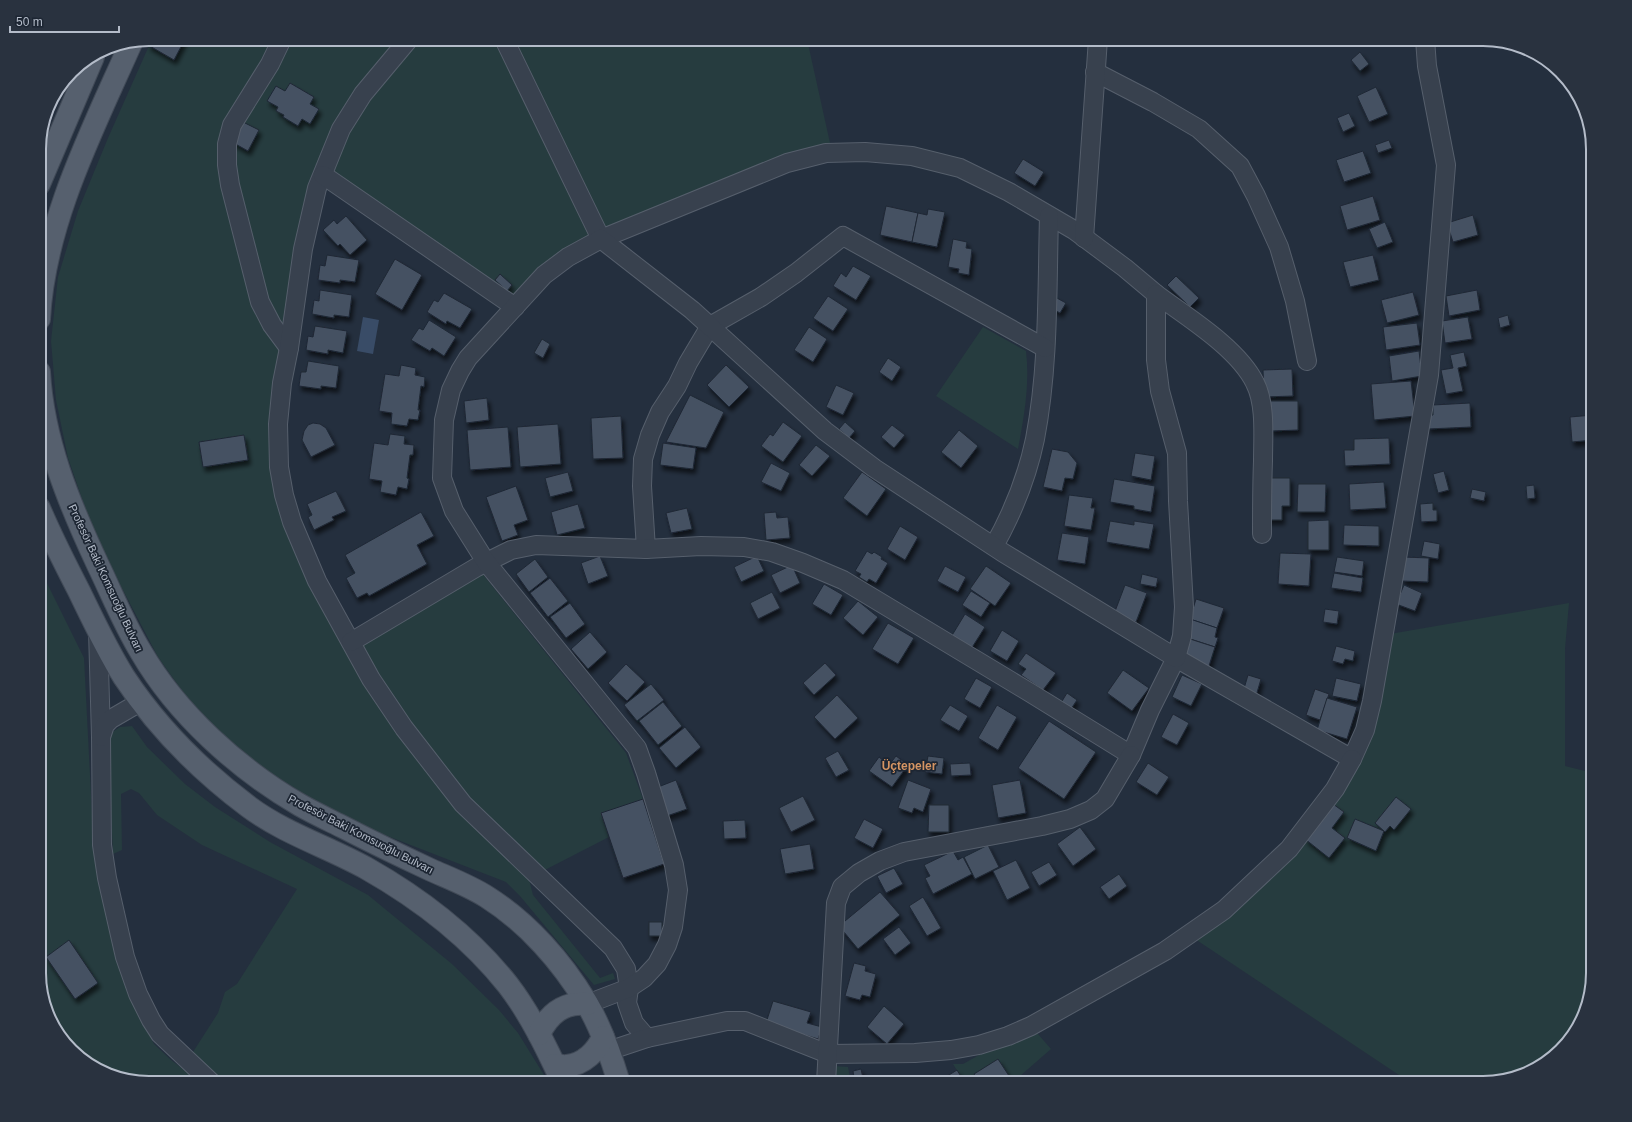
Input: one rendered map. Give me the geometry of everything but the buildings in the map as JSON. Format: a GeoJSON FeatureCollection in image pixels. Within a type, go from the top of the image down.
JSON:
{"type":"FeatureCollection","features":[{"type":"Feature","properties":{"kind":"main road"},"geometry":{"type":"LineString","coordinates":[[46,267],[69,188],[128,48]]}},
{"type":"Feature","properties":{"kind":"main road"},"geometry":{"type":"LineString","coordinates":[[46,168],[90,64]]}},
{"type":"Feature","properties":{"kind":"main road","name":"Profesör Baki Komsuoğlu Bulvarı"},"geometry":{"type":"LineString","coordinates":[[46,425],[50,446],[77,521],[137,646],[157,677],[176,702],[212,740],[251,772],[300,805],[394,853],[471,888],[486,896],[507,911],[544,946],[571,980],[587,1004],[606,1044],[617,1076]]}},
{"type":"Feature","properties":{"kind":"main road"},"geometry":{"type":"LineString","coordinates":[[46,522],[98,629],[123,675],[159,723],[190,756],[220,784],[251,809],[278,825],[364,867],[384,879],[420,902],[447,924],[475,949],[508,986],[539,1034],[559,1074],[568,1066],[580,1062],[599,1047],[606,1044]]}},
{"type":"Feature","properties":{"kind":"main road"},"geometry":{"type":"LineString","coordinates":[[539,1034],[545,1021],[562,1008],[575,1003],[587,1004]]}},
{"type":"Feature","properties":{"kind":"street"},"geometry":{"type":"LineString","coordinates":[[279,46],[270,64],[232,124],[226,144],[226,165],[260,302],[272,325],[289,348]]}},
{"type":"Feature","properties":{"kind":"street"},"geometry":{"type":"LineString","coordinates":[[403,46],[363,94],[342,130],[317,188],[303,249],[289,348],[282,383],[278,424],[279,467],[284,495],[292,522],[317,581],[371,678],[404,728],[464,804],[613,948],[626,969],[629,988],[627,1003],[634,1023],[647,1038]]}},
{"type":"Feature","properties":{"kind":"street"},"geometry":{"type":"LineString","coordinates":[[507,46],[601,239],[692,310],[825,431],[874,468],[994,546],[1176,658],[1352,760]]}},
{"type":"Feature","properties":{"kind":"street"},"geometry":{"type":"LineString","coordinates":[[1084,238],[1097,46]]}},
{"type":"Feature","properties":{"kind":"street"},"geometry":{"type":"LineString","coordinates":[[606,1044],[647,1038],[727,1020],[745,1021],[828,1054],[915,1053],[951,1050],[979,1045],[1008,1036],[1031,1026],[1165,951],[1224,910],[1289,849],[1335,789],[1352,760],[1365,730],[1372,701],[1429,375],[1446,165],[1427,66],[1425,46]]}},
{"type":"Feature","properties":{"kind":"street"},"geometry":{"type":"LineString","coordinates":[[1095,72],[1153,102],[1199,129],[1240,166],[1256,196],[1279,247],[1295,301],[1307,361]]}},
{"type":"Feature","properties":{"kind":"street"},"geometry":{"type":"LineString","coordinates":[[587,1004],[629,988],[644,978],[657,964],[667,945],[673,927],[678,890],[674,865],[637,748],[486,562],[454,511],[442,478],[444,420],[451,390],[460,371],[468,358],[544,275],[568,257],[601,239],[787,163],[826,152],[865,152],[912,156],[960,168],[1009,192],[1084,238],[1225,347],[1237,358],[1255,381],[1261,403],[1263,441],[1262,534]]}},
{"type":"Feature","properties":{"kind":"street"},"geometry":{"type":"LineString","coordinates":[[323,175],[515,307]]}},
{"type":"Feature","properties":{"kind":"street"},"geometry":{"type":"LineString","coordinates":[[994,546],[1012,514],[1025,477],[1035,439],[1043,378],[1045,348],[1049,216]]}},
{"type":"Feature","properties":{"kind":"street"},"geometry":{"type":"LineString","coordinates":[[646,549],[642,486],[643,459],[650,435],[660,412],[677,386],[688,363],[710,326],[761,297],[796,273],[843,236],[1045,348]]}},
{"type":"Feature","properties":{"kind":"street"},"geometry":{"type":"LineString","coordinates":[[826,1076],[836,903],[842,887],[859,873],[880,861],[904,852],[1042,826],[1070,819],[1091,810],[1105,799],[1131,755],[1150,710],[1176,658],[1182,636],[1184,607],[1177,453],[1160,391],[1156,360],[1156,294]]}},
{"type":"Feature","properties":{"kind":"street"},"geometry":{"type":"LineString","coordinates":[[351,642],[486,562],[511,550],[536,545],[646,549],[701,546],[744,547],[772,552],[843,580],[1131,755]]}},
{"type":"Feature","properties":{"kind":"street"},"geometry":{"type":"LineString","coordinates":[[98,629],[102,845],[106,878],[125,957],[138,994],[154,1024],[164,1038],[205,1076]]}},
{"type":"Feature","properties":{"kind":"street"},"geometry":{"type":"LineString","coordinates":[[101,737],[105,725],[111,719],[142,701]]}},
{"type":"Feature","properties":{"kind":"green space"},"geometry":{"type":"Polygon","coordinates":[[[149,46],[809,46],[832,152],[601,239],[515,307],[323,175],[289,348],[284,495],[351,641],[477,567],[626,753],[643,799],[601,813],[609,837],[537,874],[525,863],[533,895],[600,978],[613,973],[615,979],[594,985],[520,896],[506,882],[372,830],[315,801],[266,770],[225,738],[188,699],[158,657],[114,573],[88,516],[68,458],[56,400],[51,341],[58,277],[78,211],[108,138],[149,46]]]}},
{"type":"Feature","properties":{"kind":"green space"},"geometry":{"type":"Polygon","coordinates":[[[983,327],[1026,351],[1027,388],[1018,449],[936,396],[983,327]]]}},
{"type":"Feature","properties":{"kind":"green space"},"geometry":{"type":"Polygon","coordinates":[[[46,581],[84,658],[93,833],[98,877],[110,931],[144,1025],[154,1044],[171,1060],[192,1076],[136,1075],[110,1068],[97,1062],[81,1050],[63,1030],[54,1012],[48,993],[46,980],[46,581]]]}},
{"type":"Feature","properties":{"kind":"green space"},"geometry":{"type":"Polygon","coordinates":[[[1569,603],[1565,649],[1565,766],[1586,771],[1585,986],[1578,1012],[1569,1030],[1560,1041],[1540,1059],[1510,1072],[1483,1076],[1400,1076],[1189,935],[1256,881],[1352,760],[1384,635],[1569,603]]]}},
{"type":"Feature","properties":{"kind":"green space"},"geometry":{"type":"Polygon","coordinates":[[[132,726],[147,747],[185,784],[215,807],[270,842],[368,895],[452,964],[499,1010],[518,1033],[545,1076],[217,1076],[193,1052],[218,1013],[225,992],[237,984],[297,889],[202,845],[157,815],[139,793],[131,789],[121,794],[122,850],[113,854],[108,748],[111,733],[120,727],[132,726]]]}},
{"type":"Feature","properties":{"kind":"green space"},"geometry":{"type":"Polygon","coordinates":[[[1031,1026],[1051,1049],[1020,1076],[1009,1076],[998,1059],[974,1074],[975,1076],[961,1076],[953,1064],[963,1064],[1031,1026]]]}},
{"type":"Feature","properties":{"kind":"green space"},"geometry":{"type":"Polygon","coordinates":[[[834,1066],[848,1067],[850,1076],[834,1076],[834,1066]]]}},
{"type":"Feature","properties":{"kind":"water"},"geometry":{"type":"Polygon","coordinates":[[[363,317],[379,320],[373,354],[357,351],[363,317]]]}},
{"type":"Feature","properties":{"kind":"district","name":"Üçtepeler"},"geometry":{"type":"Point","coordinates":[909,766]}}]}
